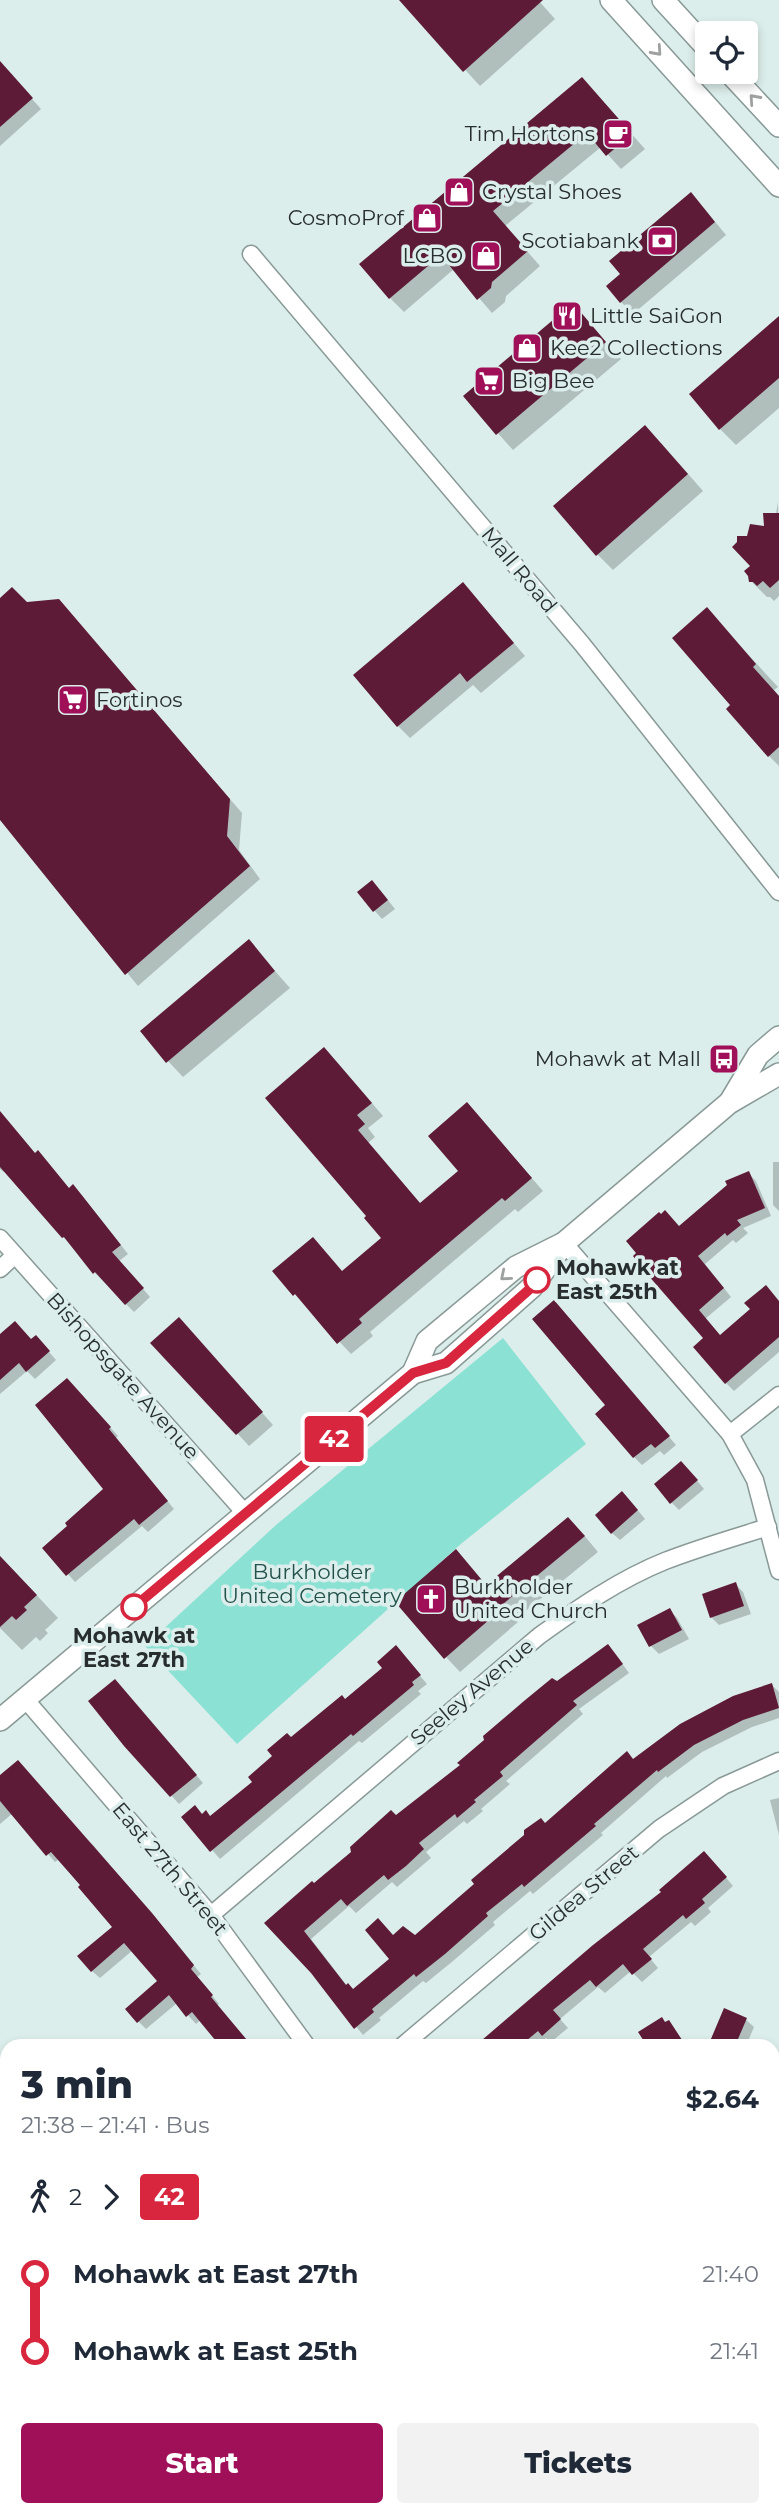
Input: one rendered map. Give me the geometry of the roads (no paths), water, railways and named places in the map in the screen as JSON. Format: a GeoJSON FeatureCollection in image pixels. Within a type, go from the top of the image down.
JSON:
{"type":"FeatureCollection","features":[{"type":"Feature","properties":{"kind":"main road"},"geometry":{"type":"LineString","coordinates":[[611,0],[779,186]]}},
{"type":"Feature","properties":{"kind":"main road"},"geometry":{"type":"LineString","coordinates":[[663,0],[695,35]]}},
{"type":"Feature","properties":{"kind":"main road"},"geometry":{"type":"LineString","coordinates":[[740,84],[779,126]]}},
{"type":"Feature","properties":{"kind":"main road"},"geometry":{"type":"LineString","coordinates":[[729,1103],[758,1055],[779,1037]]}},
{"type":"Feature","properties":{"kind":"main road"},"geometry":{"type":"LineString","coordinates":[[0,1720],[413,1373],[446,1363],[532,1287],[564,1243],[729,1103],[779,1074]]}},
{"type":"Feature","properties":{"kind":"main road"},"geometry":{"type":"LineString","coordinates":[[413,1373],[427,1341],[516,1267],[564,1243]]}},
{"type":"Feature","properties":{"kind":"street","name":"Mall Road"},"geometry":{"type":"LineString","coordinates":[[251,254],[574,634],[779,892]]}},
{"type":"Feature","properties":{"kind":"street","name":"Bishopsgate Avenue"},"geometry":{"type":"LineString","coordinates":[[0,1238],[245,1513]]}},
{"type":"Feature","properties":{"kind":"street"},"geometry":{"type":"LineString","coordinates":[[564,1243],[730,1434],[755,1480],[779,1571]]}},
{"type":"Feature","properties":{"kind":"street"},"geometry":{"type":"LineString","coordinates":[[0,1269],[15,1255]]}},
{"type":"Feature","properties":{"kind":"street"},"geometry":{"type":"LineString","coordinates":[[730,1434],[779,1395]]}},
{"type":"Feature","properties":{"kind":"street","name":"Seeley Avenue"},"geometry":{"type":"LineString","coordinates":[[211,1915],[384,1766],[539,1636],[568,1615],[631,1577],[664,1562],[768,1527]]}},
{"type":"Feature","properties":{"kind":"street","name":"East 27th Street"},"geometry":{"type":"LineString","coordinates":[[25,1699],[211,1915],[302,2039]]}},
{"type":"Feature","properties":{"kind":"street","name":"Gildea Street"},"geometry":{"type":"LineString","coordinates":[[410,2039],[659,1829],[723,1786],[779,1761]]}},
{"type":"Feature","properties":{"kind":"place","name":"Tim Hortons"},"geometry":{"type":"Point","coordinates":[618,134]}},
{"type":"Feature","properties":{"kind":"place","name":"Crystal Shoes"},"geometry":{"type":"Point","coordinates":[459,192]}},
{"type":"Feature","properties":{"kind":"place","name":"CosmoProf"},"geometry":{"type":"Point","coordinates":[427,218]}},
{"type":"Feature","properties":{"kind":"place","name":"Scotiabank"},"geometry":{"type":"Point","coordinates":[662,241]}},
{"type":"Feature","properties":{"kind":"place","name":"LCBO"},"geometry":{"type":"Point","coordinates":[486,256]}},
{"type":"Feature","properties":{"kind":"place","name":"Little SaiGon"},"geometry":{"type":"Point","coordinates":[567,316]}},
{"type":"Feature","properties":{"kind":"place","name":"Kee2 Collections"},"geometry":{"type":"Point","coordinates":[527,348]}},
{"type":"Feature","properties":{"kind":"place","name":"Big Bee"},"geometry":{"type":"Point","coordinates":[489,381]}},
{"type":"Feature","properties":{"kind":"place","name":"Fortinos"},"geometry":{"type":"Point","coordinates":[73,700]}},
{"type":"Feature","properties":{"kind":"place","name":"Mohawk at Mall"},"geometry":{"type":"Point","coordinates":[724,1059]}},
{"type":"Feature","properties":{"kind":"place","name":"Mohawk at East 25th"},"geometry":{"type":"Point","coordinates":[537,1280]}},
{"type":"Feature","properties":{"kind":"place","name":"Burkholder United Church"},"geometry":{"type":"Point","coordinates":[431,1599]}},
{"type":"Feature","properties":{"kind":"place","name":"Mohawk at East 27th"},"geometry":{"type":"Point","coordinates":[134,1607]}},
{"type":"Feature","properties":{"kind":"park label","name":"Burkholder United Cemetery"},"geometry":{"type":"Point","coordinates":[312,1584]}}]}
